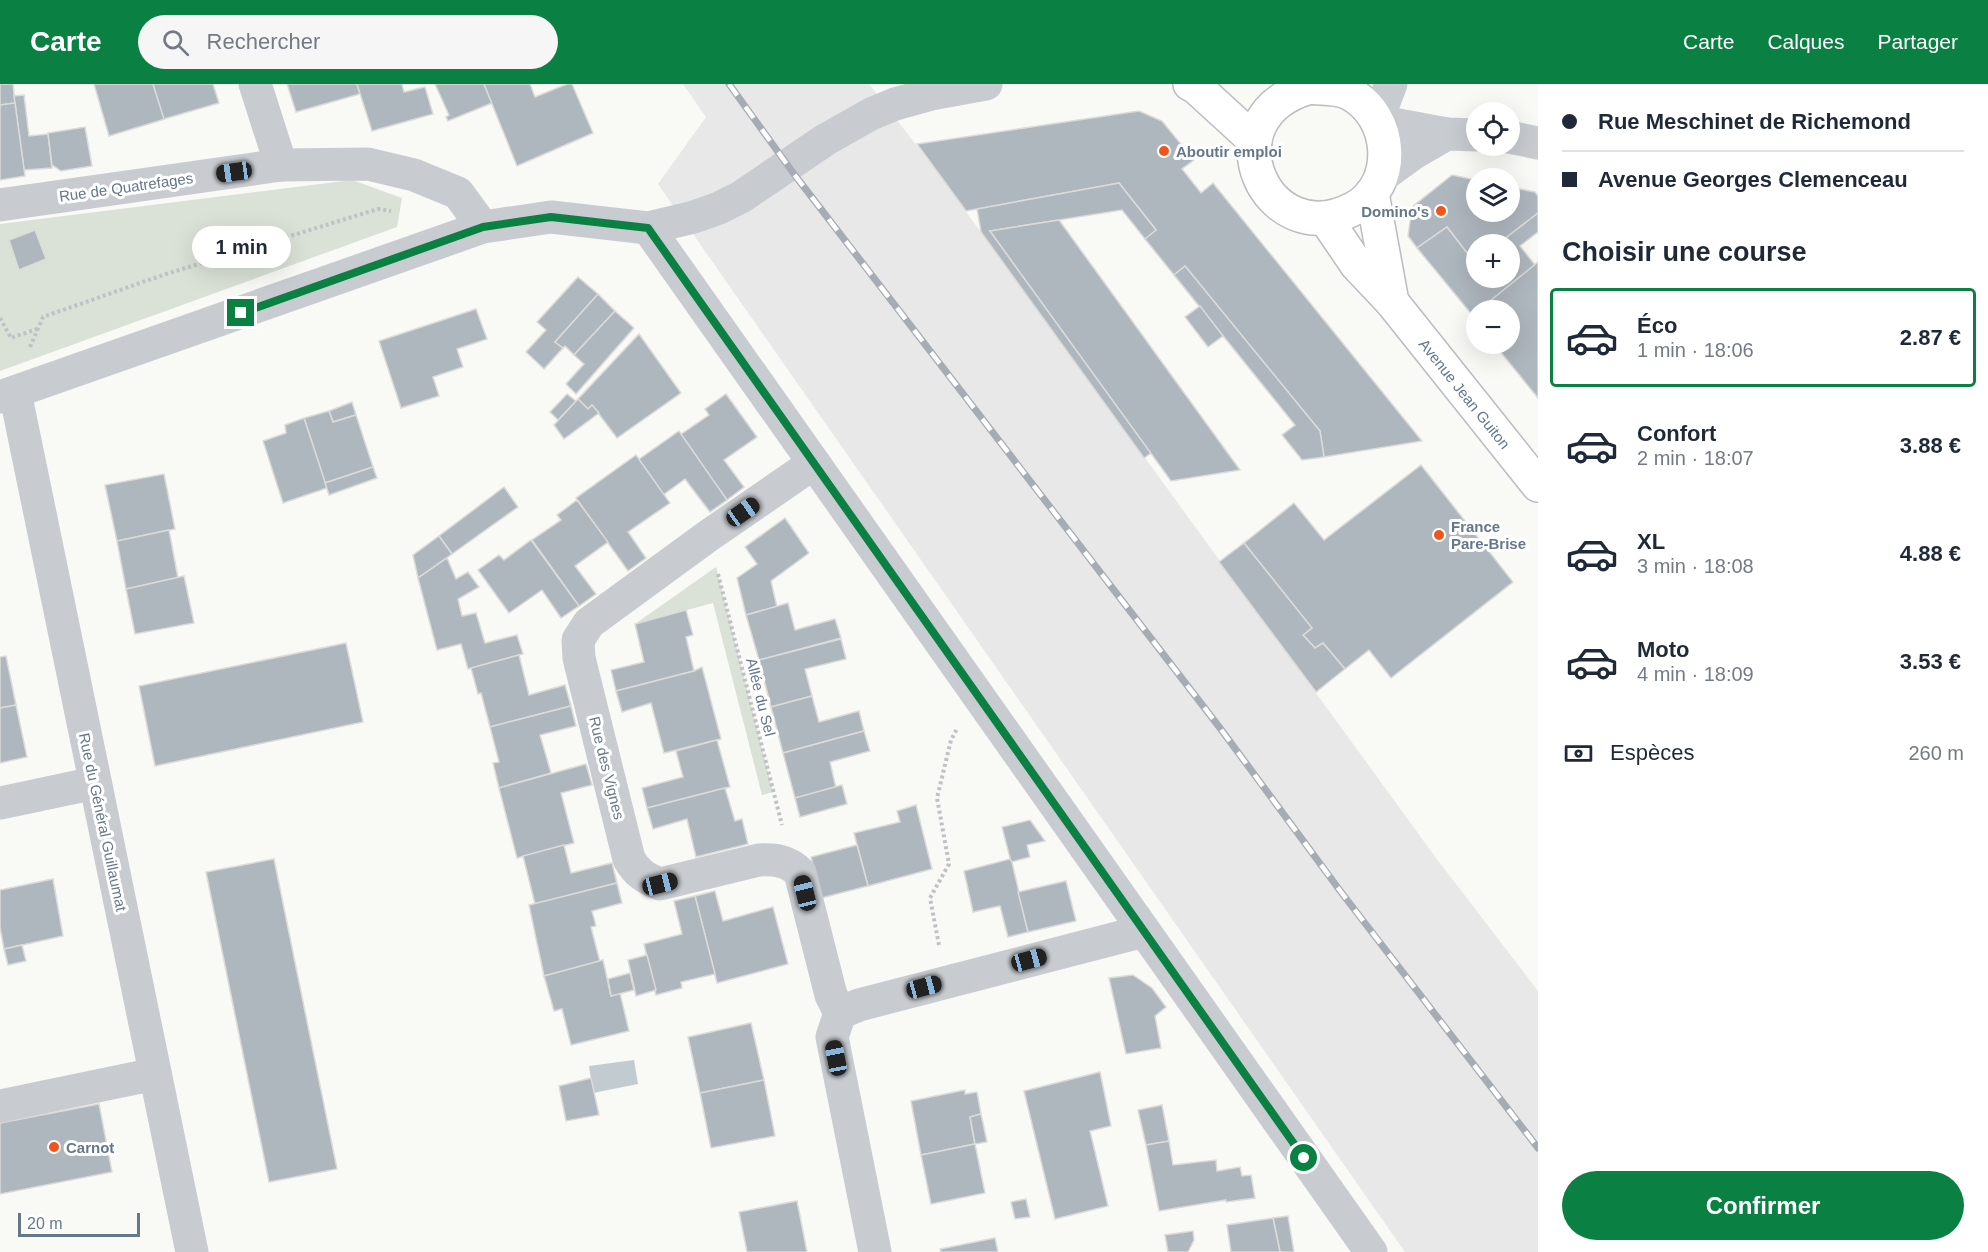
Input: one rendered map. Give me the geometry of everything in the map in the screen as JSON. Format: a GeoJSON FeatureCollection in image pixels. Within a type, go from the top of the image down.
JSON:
{"type":"FeatureCollection","features":[{"type":"Feature","properties":{"kind":"main road"},"geometry":{"type":"LineString","coordinates":[[1190,84],[1255,141]]}},
{"type":"Feature","properties":{"kind":"main road"},"geometry":{"type":"LineString","coordinates":[[1317,86],[1350,94],[1365,105],[1377,121],[1384,141],[1385,159],[1377,185],[1359,206],[1325,219],[1305,217],[1286,210],[1271,197],[1260,180],[1254,161],[1255,141],[1260,125],[1268,112],[1278,101],[1292,93],[1317,86]]}},
{"type":"Feature","properties":{"kind":"main road","name":"Avenue Jean Guiton"},"geometry":{"type":"LineString","coordinates":[[1377,185],[1392,302]]}},
{"type":"Feature","properties":{"kind":"main road","name":"Avenue Jean Guiton"},"geometry":{"type":"LineString","coordinates":[[1325,219],[1357,265],[1392,302],[1538,485]]}},
{"type":"Feature","properties":{"kind":"street"},"geometry":{"type":"LineString","coordinates":[[255,84],[281,165]]}},
{"type":"Feature","properties":{"kind":"street"},"geometry":{"type":"LineString","coordinates":[[7,395],[483,227],[551,217],[648,228],[719,208],[741,197],[825,140],[871,114],[895,104],[931,94],[986,84]]}},
{"type":"Feature","properties":{"kind":"street"},"geometry":{"type":"LineString","coordinates":[[1391,84],[1377,121],[1462,134]]}},
{"type":"Feature","properties":{"kind":"street"},"geometry":{"type":"LineString","coordinates":[[1377,185],[1414,153],[1462,134]]}},
{"type":"Feature","properties":{"kind":"street"},"geometry":{"type":"LineString","coordinates":[[1520,139],[1538,143]]}},
{"type":"Feature","properties":{"kind":"street","name":"Rue de Quatrefages"},"geometry":{"type":"LineString","coordinates":[[0,205],[281,165],[368,164],[414,175],[458,193],[483,227]]}},
{"type":"Feature","properties":{"kind":"street"},"geometry":{"type":"LineString","coordinates":[[648,228],[1371,1252]]}},
{"type":"Feature","properties":{"kind":"street","name":"Rue du Général Guillaumat"},"geometry":{"type":"LineString","coordinates":[[7,395],[95,783],[192,1252]]}},
{"type":"Feature","properties":{"kind":"street","name":"Rue des Vignes"},"geometry":{"type":"LineString","coordinates":[[791,864],[770,859],[759,860],[660,884],[646,879],[636,871],[629,859],[579,658],[578,640],[589,623],[708,536],[814,463]]}},
{"type":"Feature","properties":{"kind":"street"},"geometry":{"type":"LineString","coordinates":[[0,803],[95,783]]}},
{"type":"Feature","properties":{"kind":"street"},"geometry":{"type":"LineString","coordinates":[[791,864],[800,873],[831,995],[840,1012],[832,1037],[875,1252]]}},
{"type":"Feature","properties":{"kind":"street"},"geometry":{"type":"LineString","coordinates":[[840,1012],[859,1005],[1144,931]]}},
{"type":"Feature","properties":{"kind":"street"},"geometry":{"type":"LineString","coordinates":[[0,1106],[155,1074]]}},
{"type":"Feature","properties":{"kind":"path"},"geometry":{"type":"LineString","coordinates":[[29,350],[43,317],[163,275],[378,209],[401,213]]}},
{"type":"Feature","properties":{"kind":"path"},"geometry":{"type":"LineString","coordinates":[[378,209],[398,257]]}},
{"type":"Feature","properties":{"kind":"path"},"geometry":{"type":"LineString","coordinates":[[0,318],[11,338],[38,329]]}},
{"type":"Feature","properties":{"kind":"path","name":"Allée du Sel"},"geometry":{"type":"LineString","coordinates":[[708,536],[791,864]]}},
{"type":"Feature","properties":{"kind":"path"},"geometry":{"type":"LineString","coordinates":[[946,982],[930,898],[949,864],[937,798],[951,740],[975,692]]}},
{"type":"Feature","properties":{"kind":"shaded area"},"geometry":{"type":"Polygon","coordinates":[[[683,84],[869,84],[937,172],[1436,858],[1538,991],[1538,1252],[1405,1252],[658,184],[706,117],[683,84]]]}},
{"type":"Feature","properties":{"kind":"shaded area"},"geometry":{"type":"Polygon","coordinates":[[[352,180],[402,198],[397,227],[0,371],[0,224],[352,180]]]}},
{"type":"Feature","properties":{"kind":"shaded area"},"geometry":{"type":"Polygon","coordinates":[[[716,567],[773,792],[762,795],[713,603],[635,624],[716,567]]]}},
{"type":"Feature","properties":{"kind":"shaded area"},"geometry":{"type":"Polygon","coordinates":[[[634,1060],[638,1084],[593,1093],[589,1066],[634,1060]]]}},
{"type":"Feature","properties":{"kind":"building"},"geometry":{"type":"Polygon","coordinates":[[[0,84],[13,84],[15,103],[0,105],[0,84]]]}},
{"type":"Feature","properties":{"kind":"building"},"geometry":{"type":"Polygon","coordinates":[[[94,84],[153,84],[165,119],[109,136],[94,84]]]}},
{"type":"Feature","properties":{"kind":"building"},"geometry":{"type":"Polygon","coordinates":[[[153,84],[213,84],[219,103],[164,119],[153,84]]]}},
{"type":"Feature","properties":{"kind":"building"},"geometry":{"type":"Polygon","coordinates":[[[287,84],[357,84],[360,94],[296,112],[287,84]]]}},
{"type":"Feature","properties":{"kind":"building"},"geometry":{"type":"Polygon","coordinates":[[[357,84],[402,84],[404,92],[425,87],[433,114],[372,131],[357,84]]]}},
{"type":"Feature","properties":{"kind":"building"},"geometry":{"type":"Polygon","coordinates":[[[435,84],[484,84],[492,103],[448,121],[446,117],[449,115],[435,84]]]}},
{"type":"Feature","properties":{"kind":"building"},"geometry":{"type":"Polygon","coordinates":[[[484,84],[530,84],[535,97],[572,84],[593,133],[517,166],[484,84]]]}},
{"type":"Feature","properties":{"kind":"building"},"geometry":{"type":"Polygon","coordinates":[[[24,95],[29,136],[48,134],[52,168],[24,170],[14,96],[24,95]]]}},
{"type":"Feature","properties":{"kind":"building"},"geometry":{"type":"Polygon","coordinates":[[[15,103],[25,176],[0,180],[0,105],[15,103]]]}},
{"type":"Feature","properties":{"kind":"building"},"geometry":{"type":"Polygon","coordinates":[[[1139,111],[1162,121],[1194,160],[1182,169],[1201,193],[1213,183],[1422,441],[1324,457],[1320,431],[1185,266],[1174,275],[1145,239],[1156,230],[1119,183],[966,211],[917,144],[1139,111]]]}},
{"type":"Feature","properties":{"kind":"building"},"geometry":{"type":"Polygon","coordinates":[[[85,127],[92,166],[61,171],[52,165],[48,133],[85,127]]]}},
{"type":"Feature","properties":{"kind":"building"},"geometry":{"type":"Polygon","coordinates":[[[1452,175],[1466,178],[1466,222],[1520,222],[1520,189],[1535,192],[1538,196],[1538,213],[1511,234],[1466,234],[1466,252],[1447,227],[1417,248],[1408,236],[1412,207],[1452,175]]]}},
{"type":"Feature","properties":{"kind":"building"},"geometry":{"type":"Polygon","coordinates":[[[1119,183],[1156,230],[1145,239],[1122,210],[990,231],[1151,453],[1144,458],[981,232],[977,209],[1119,183]]]}},
{"type":"Feature","properties":{"kind":"building"},"geometry":{"type":"Polygon","coordinates":[[[1538,213],[1538,232],[1520,246],[1520,234],[1511,234],[1538,213]]]}},
{"type":"Feature","properties":{"kind":"building"},"geometry":{"type":"Polygon","coordinates":[[[1059,220],[1240,470],[1171,481],[990,231],[1059,220]]]}},
{"type":"Feature","properties":{"kind":"building"},"geometry":{"type":"Polygon","coordinates":[[[1447,227],[1466,252],[1466,288],[1506,288],[1491,300],[1466,300],[1466,308],[1417,248],[1447,227]]]}},
{"type":"Feature","properties":{"kind":"building"},"geometry":{"type":"Polygon","coordinates":[[[35,230],[46,259],[19,270],[9,240],[35,230]]]}},
{"type":"Feature","properties":{"kind":"building"},"geometry":{"type":"Polygon","coordinates":[[[1520,246],[1535,265],[1520,277],[1520,246]]]}},
{"type":"Feature","properties":{"kind":"building"},"geometry":{"type":"Polygon","coordinates":[[[1538,262],[1538,398],[1502,354],[1520,354],[1520,300],[1491,300],[1506,288],[1520,288],[1520,277],[1538,262]]]}},
{"type":"Feature","properties":{"kind":"building"},"geometry":{"type":"Polygon","coordinates":[[[1185,266],[1320,431],[1324,457],[1302,460],[1282,435],[1295,425],[1174,275],[1185,266]]]}},
{"type":"Feature","properties":{"kind":"building"},"geometry":{"type":"Polygon","coordinates":[[[578,277],[598,294],[555,342],[563,348],[544,369],[526,352],[546,330],[537,322],[578,277]]]}},
{"type":"Feature","properties":{"kind":"building"},"geometry":{"type":"Polygon","coordinates":[[[598,294],[615,311],[574,355],[565,346],[563,348],[555,342],[598,294]]]}},
{"type":"Feature","properties":{"kind":"building"},"geometry":{"type":"Polygon","coordinates":[[[1200,306],[1223,336],[1208,347],[1185,317],[1200,306]]]}},
{"type":"Feature","properties":{"kind":"building"},"geometry":{"type":"Polygon","coordinates":[[[476,309],[487,339],[457,349],[463,367],[433,377],[439,396],[401,408],[379,341],[476,309]]]}},
{"type":"Feature","properties":{"kind":"building"},"geometry":{"type":"Polygon","coordinates":[[[615,311],[634,328],[576,394],[566,384],[584,364],[574,355],[615,311]]]}},
{"type":"Feature","properties":{"kind":"building"},"geometry":{"type":"Polygon","coordinates":[[[639,334],[681,393],[617,438],[592,405],[588,409],[578,399],[639,334]]]}},
{"type":"Feature","properties":{"kind":"building"},"geometry":{"type":"Polygon","coordinates":[[[567,394],[576,401],[558,420],[550,412],[567,394]]]}},
{"type":"Feature","properties":{"kind":"building"},"geometry":{"type":"Polygon","coordinates":[[[726,394],[757,437],[724,460],[744,487],[727,500],[680,435],[709,415],[705,409],[726,394]]]}},
{"type":"Feature","properties":{"kind":"building"},"geometry":{"type":"Polygon","coordinates":[[[578,399],[588,409],[592,405],[599,413],[564,439],[554,425],[578,399]]]}},
{"type":"Feature","properties":{"kind":"building"},"geometry":{"type":"Polygon","coordinates":[[[352,402],[356,415],[333,422],[329,411],[352,402]]]}},
{"type":"Feature","properties":{"kind":"building"},"geometry":{"type":"Polygon","coordinates":[[[329,411],[333,422],[356,415],[373,467],[325,483],[304,418],[329,411]]]}},
{"type":"Feature","properties":{"kind":"building"},"geometry":{"type":"Polygon","coordinates":[[[304,418],[327,488],[283,503],[263,441],[286,433],[285,425],[304,418]]]}},
{"type":"Feature","properties":{"kind":"building"},"geometry":{"type":"Polygon","coordinates":[[[679,431],[727,500],[710,512],[685,479],[663,495],[638,460],[679,431]]]}},
{"type":"Feature","properties":{"kind":"building"},"geometry":{"type":"Polygon","coordinates":[[[636,455],[670,503],[628,532],[646,558],[628,571],[576,498],[636,455]]]}},
{"type":"Feature","properties":{"kind":"building"},"geometry":{"type":"Polygon","coordinates":[[[1421,465],[1513,582],[1391,678],[1369,650],[1345,669],[1323,643],[1315,648],[1303,635],[1312,628],[1244,543],[1294,503],[1324,540],[1421,465]]]}},
{"type":"Feature","properties":{"kind":"building"},"geometry":{"type":"Polygon","coordinates":[[[373,467],[377,478],[329,495],[325,483],[373,467]]]}},
{"type":"Feature","properties":{"kind":"building"},"geometry":{"type":"Polygon","coordinates":[[[164,474],[175,529],[117,541],[105,485],[164,474]]]}},
{"type":"Feature","properties":{"kind":"building"},"geometry":{"type":"Polygon","coordinates":[[[504,487],[518,507],[452,554],[439,536],[504,487]]]}},
{"type":"Feature","properties":{"kind":"building"},"geometry":{"type":"Polygon","coordinates":[[[577,500],[608,542],[575,566],[596,594],[579,606],[532,540],[561,520],[557,515],[577,500]]]}},
{"type":"Feature","properties":{"kind":"building"},"geometry":{"type":"Polygon","coordinates":[[[785,518],[809,553],[771,581],[777,607],[746,615],[737,578],[757,564],[745,547],[785,518]]]}},
{"type":"Feature","properties":{"kind":"building"},"geometry":{"type":"Polygon","coordinates":[[[169,530],[178,578],[126,589],[117,541],[169,530]]]}},
{"type":"Feature","properties":{"kind":"building"},"geometry":{"type":"Polygon","coordinates":[[[439,536],[452,554],[418,578],[413,555],[439,536]]]}},
{"type":"Feature","properties":{"kind":"building"},"geometry":{"type":"Polygon","coordinates":[[[531,540],[579,606],[561,618],[542,590],[509,613],[478,570],[499,555],[504,560],[531,540]]]}},
{"type":"Feature","properties":{"kind":"building"},"geometry":{"type":"Polygon","coordinates":[[[1244,543],[1312,628],[1303,635],[1315,648],[1323,643],[1345,669],[1316,692],[1219,562],[1244,543]]]}},
{"type":"Feature","properties":{"kind":"building"},"geometry":{"type":"Polygon","coordinates":[[[447,558],[456,579],[468,572],[479,587],[458,599],[462,616],[476,613],[485,643],[517,635],[523,654],[468,669],[461,644],[437,650],[418,578],[447,558]]]}},
{"type":"Feature","properties":{"kind":"building"},"geometry":{"type":"Polygon","coordinates":[[[184,576],[194,623],[135,634],[126,589],[184,576]]]}},
{"type":"Feature","properties":{"kind":"building"},"geometry":{"type":"Polygon","coordinates":[[[788,603],[795,630],[835,619],[841,638],[759,660],[746,615],[788,603]]]}},
{"type":"Feature","properties":{"kind":"building"},"geometry":{"type":"Polygon","coordinates":[[[686,610],[693,635],[686,637],[694,671],[616,691],[611,670],[644,662],[635,624],[686,610]]]}},
{"type":"Feature","properties":{"kind":"building"},"geometry":{"type":"Polygon","coordinates":[[[841,639],[846,659],[805,669],[812,696],[771,707],[759,660],[841,639]]]}},
{"type":"Feature","properties":{"kind":"building"},"geometry":{"type":"Polygon","coordinates":[[[346,643],[363,722],[155,766],[139,686],[346,643]]]}},
{"type":"Feature","properties":{"kind":"building"},"geometry":{"type":"Polygon","coordinates":[[[519,655],[529,695],[565,685],[571,706],[490,727],[481,693],[478,694],[471,668],[519,655]]]}},
{"type":"Feature","properties":{"kind":"building"},"geometry":{"type":"Polygon","coordinates":[[[6,656],[16,705],[0,708],[0,657],[6,656]]]}},
{"type":"Feature","properties":{"kind":"building"},"geometry":{"type":"Polygon","coordinates":[[[702,667],[721,739],[664,753],[651,703],[622,712],[616,691],[702,667]]]}},
{"type":"Feature","properties":{"kind":"building"},"geometry":{"type":"Polygon","coordinates":[[[812,696],[819,722],[859,711],[864,731],[783,753],[771,707],[812,696]]]}},
{"type":"Feature","properties":{"kind":"building"},"geometry":{"type":"Polygon","coordinates":[[[16,705],[27,757],[0,763],[0,708],[16,705]]]}},
{"type":"Feature","properties":{"kind":"building"},"geometry":{"type":"Polygon","coordinates":[[[571,706],[576,726],[540,735],[551,773],[499,788],[493,763],[499,762],[490,727],[571,706]]]}},
{"type":"Feature","properties":{"kind":"building"},"geometry":{"type":"Polygon","coordinates":[[[864,731],[870,751],[830,762],[836,788],[795,798],[783,753],[864,731]]]}},
{"type":"Feature","properties":{"kind":"building"},"geometry":{"type":"Polygon","coordinates":[[[717,740],[730,787],[647,808],[642,788],[683,777],[676,751],[717,740]]]}},
{"type":"Feature","properties":{"kind":"building"},"geometry":{"type":"Polygon","coordinates":[[[586,764],[592,785],[561,793],[574,843],[517,858],[499,788],[586,764]]]}},
{"type":"Feature","properties":{"kind":"building"},"geometry":{"type":"Polygon","coordinates":[[[842,785],[847,804],[800,817],[795,798],[842,785]]]}},
{"type":"Feature","properties":{"kind":"building"},"geometry":{"type":"Polygon","coordinates":[[[725,788],[735,821],[742,819],[748,844],[696,857],[687,819],[653,829],[647,808],[725,788]]]}},
{"type":"Feature","properties":{"kind":"building"},"geometry":{"type":"Polygon","coordinates":[[[916,805],[932,869],[868,886],[854,833],[900,822],[897,811],[916,805]]]}},
{"type":"Feature","properties":{"kind":"building"},"geometry":{"type":"Polygon","coordinates":[[[1030,820],[1045,841],[1027,845],[1030,857],[1011,862],[1002,827],[1030,820]]]}},
{"type":"Feature","properties":{"kind":"building"},"geometry":{"type":"Polygon","coordinates":[[[564,845],[571,873],[612,863],[617,883],[535,904],[523,856],[564,845]]]}},
{"type":"Feature","properties":{"kind":"building"},"geometry":{"type":"Polygon","coordinates":[[[857,845],[868,886],[821,898],[811,857],[857,845]]]}},
{"type":"Feature","properties":{"kind":"building"},"geometry":{"type":"Polygon","coordinates":[[[274,859],[337,1169],[269,1182],[206,872],[274,859]]]}},
{"type":"Feature","properties":{"kind":"building"},"geometry":{"type":"Polygon","coordinates":[[[1010,859],[1028,932],[1008,937],[1000,906],[973,912],[964,871],[1010,859]]]}},
{"type":"Feature","properties":{"kind":"building"},"geometry":{"type":"Polygon","coordinates":[[[53,879],[63,936],[4,949],[0,927],[0,890],[53,879]]]}},
{"type":"Feature","properties":{"kind":"building"},"geometry":{"type":"Polygon","coordinates":[[[1066,881],[1076,921],[1028,932],[1018,892],[1066,881]]]}},
{"type":"Feature","properties":{"kind":"building"},"geometry":{"type":"Polygon","coordinates":[[[617,883],[622,903],[592,911],[596,926],[591,927],[600,962],[544,976],[529,905],[617,883]]]}},
{"type":"Feature","properties":{"kind":"building"},"geometry":{"type":"Polygon","coordinates":[[[715,891],[723,921],[773,907],[788,964],[717,983],[695,896],[715,891]]]}},
{"type":"Feature","properties":{"kind":"building"},"geometry":{"type":"Polygon","coordinates":[[[695,896],[715,974],[681,982],[682,988],[656,995],[644,944],[682,934],[674,901],[695,896]]]}},
{"type":"Feature","properties":{"kind":"building"},"geometry":{"type":"Polygon","coordinates":[[[22,945],[26,961],[8,965],[4,949],[22,945]]]}},
{"type":"Feature","properties":{"kind":"building"},"geometry":{"type":"Polygon","coordinates":[[[647,955],[656,990],[636,996],[628,960],[647,955]]]}},
{"type":"Feature","properties":{"kind":"building"},"geometry":{"type":"Polygon","coordinates":[[[603,960],[611,996],[620,993],[629,1031],[571,1045],[562,1009],[554,1011],[544,976],[603,960]]]}},
{"type":"Feature","properties":{"kind":"building"},"geometry":{"type":"Polygon","coordinates":[[[630,973],[634,990],[611,996],[608,979],[630,973]]]}},
{"type":"Feature","properties":{"kind":"building"},"geometry":{"type":"Polygon","coordinates":[[[1133,975],[1152,988],[1166,1007],[1155,1016],[1161,1048],[1126,1054],[1109,978],[1133,975]]]}},
{"type":"Feature","properties":{"kind":"building"},"geometry":{"type":"Polygon","coordinates":[[[751,1023],[764,1080],[700,1093],[688,1037],[751,1023]]]}},
{"type":"Feature","properties":{"kind":"building"},"geometry":{"type":"Polygon","coordinates":[[[1100,1072],[1111,1126],[1090,1131],[1108,1206],[1055,1219],[1024,1091],[1100,1072]]]}},
{"type":"Feature","properties":{"kind":"building"},"geometry":{"type":"Polygon","coordinates":[[[591,1078],[599,1115],[566,1121],[559,1086],[591,1078]]]}},
{"type":"Feature","properties":{"kind":"building"},"geometry":{"type":"Polygon","coordinates":[[[764,1080],[775,1136],[711,1148],[700,1093],[764,1080]]]}},
{"type":"Feature","properties":{"kind":"building"},"geometry":{"type":"Polygon","coordinates":[[[965,1090],[965,1094],[977,1092],[981,1114],[970,1117],[975,1144],[921,1155],[911,1101],[965,1090]]]}},
{"type":"Feature","properties":{"kind":"building","name":"Carnot"},"geometry":{"type":"Polygon","coordinates":[[[99,1104],[112,1172],[0,1194],[0,1123],[99,1104]]]}},
{"type":"Feature","properties":{"kind":"building"},"geometry":{"type":"Polygon","coordinates":[[[1162,1105],[1169,1141],[1146,1145],[1138,1110],[1162,1105]]]}},
{"type":"Feature","properties":{"kind":"building"},"geometry":{"type":"Polygon","coordinates":[[[981,1114],[987,1142],[975,1144],[970,1117],[981,1114]]]}},
{"type":"Feature","properties":{"kind":"building"},"geometry":{"type":"Polygon","coordinates":[[[1169,1141],[1173,1165],[1216,1160],[1217,1171],[1240,1167],[1242,1176],[1251,1175],[1255,1198],[1226,1202],[1226,1200],[1159,1211],[1146,1145],[1169,1141]]]}},
{"type":"Feature","properties":{"kind":"building"},"geometry":{"type":"Polygon","coordinates":[[[975,1144],[985,1193],[931,1204],[921,1155],[975,1144]]]}},
{"type":"Feature","properties":{"kind":"building"},"geometry":{"type":"Polygon","coordinates":[[[1026,1199],[1030,1217],[1015,1219],[1011,1202],[1026,1199]]]}},
{"type":"Feature","properties":{"kind":"building"},"geometry":{"type":"Polygon","coordinates":[[[797,1201],[807,1252],[747,1252],[739,1212],[797,1201]]]}},
{"type":"Feature","properties":{"kind":"building"},"geometry":{"type":"Polygon","coordinates":[[[1288,1216],[1294,1252],[1280,1252],[1273,1218],[1288,1216]]]}},
{"type":"Feature","properties":{"kind":"building"},"geometry":{"type":"Polygon","coordinates":[[[1273,1218],[1280,1252],[1231,1252],[1227,1225],[1273,1218]]]}},
{"type":"Feature","properties":{"kind":"building"},"geometry":{"type":"Polygon","coordinates":[[[1193,1231],[1194,1240],[1188,1252],[1168,1252],[1165,1235],[1193,1231]]]}},
{"type":"Feature","properties":{"kind":"building"},"geometry":{"type":"Polygon","coordinates":[[[995,1238],[998,1252],[941,1252],[940,1249],[995,1238]]]}},
{"type":"Feature","properties":{"kind":"railway"},"geometry":{"type":"LineString","coordinates":[[729,84],[794,174],[1220,728],[1341,892],[1538,1148]]}},
{"type":"Feature","properties":{"kind":"place","name":"Aboutir emploi"},"geometry":{"type":"Point","coordinates":[1164,151]}},
{"type":"Feature","properties":{"kind":"place","name":"Domino's"},"geometry":{"type":"Point","coordinates":[1441,211]}},
{"type":"Feature","properties":{"kind":"place","name":"France Pare-Brise"},"geometry":{"type":"Point","coordinates":[1439,535]}},
{"type":"Feature","properties":{"kind":"place","name":"Carnot"},"geometry":{"type":"Point","coordinates":[54,1147]}},
{"type":"Feature","properties":{"kind":"route"},"geometry":{"type":"LineString","coordinates":[[241,313],[483,227],[551,217],[648,228],[1304,1158]]}}]}
